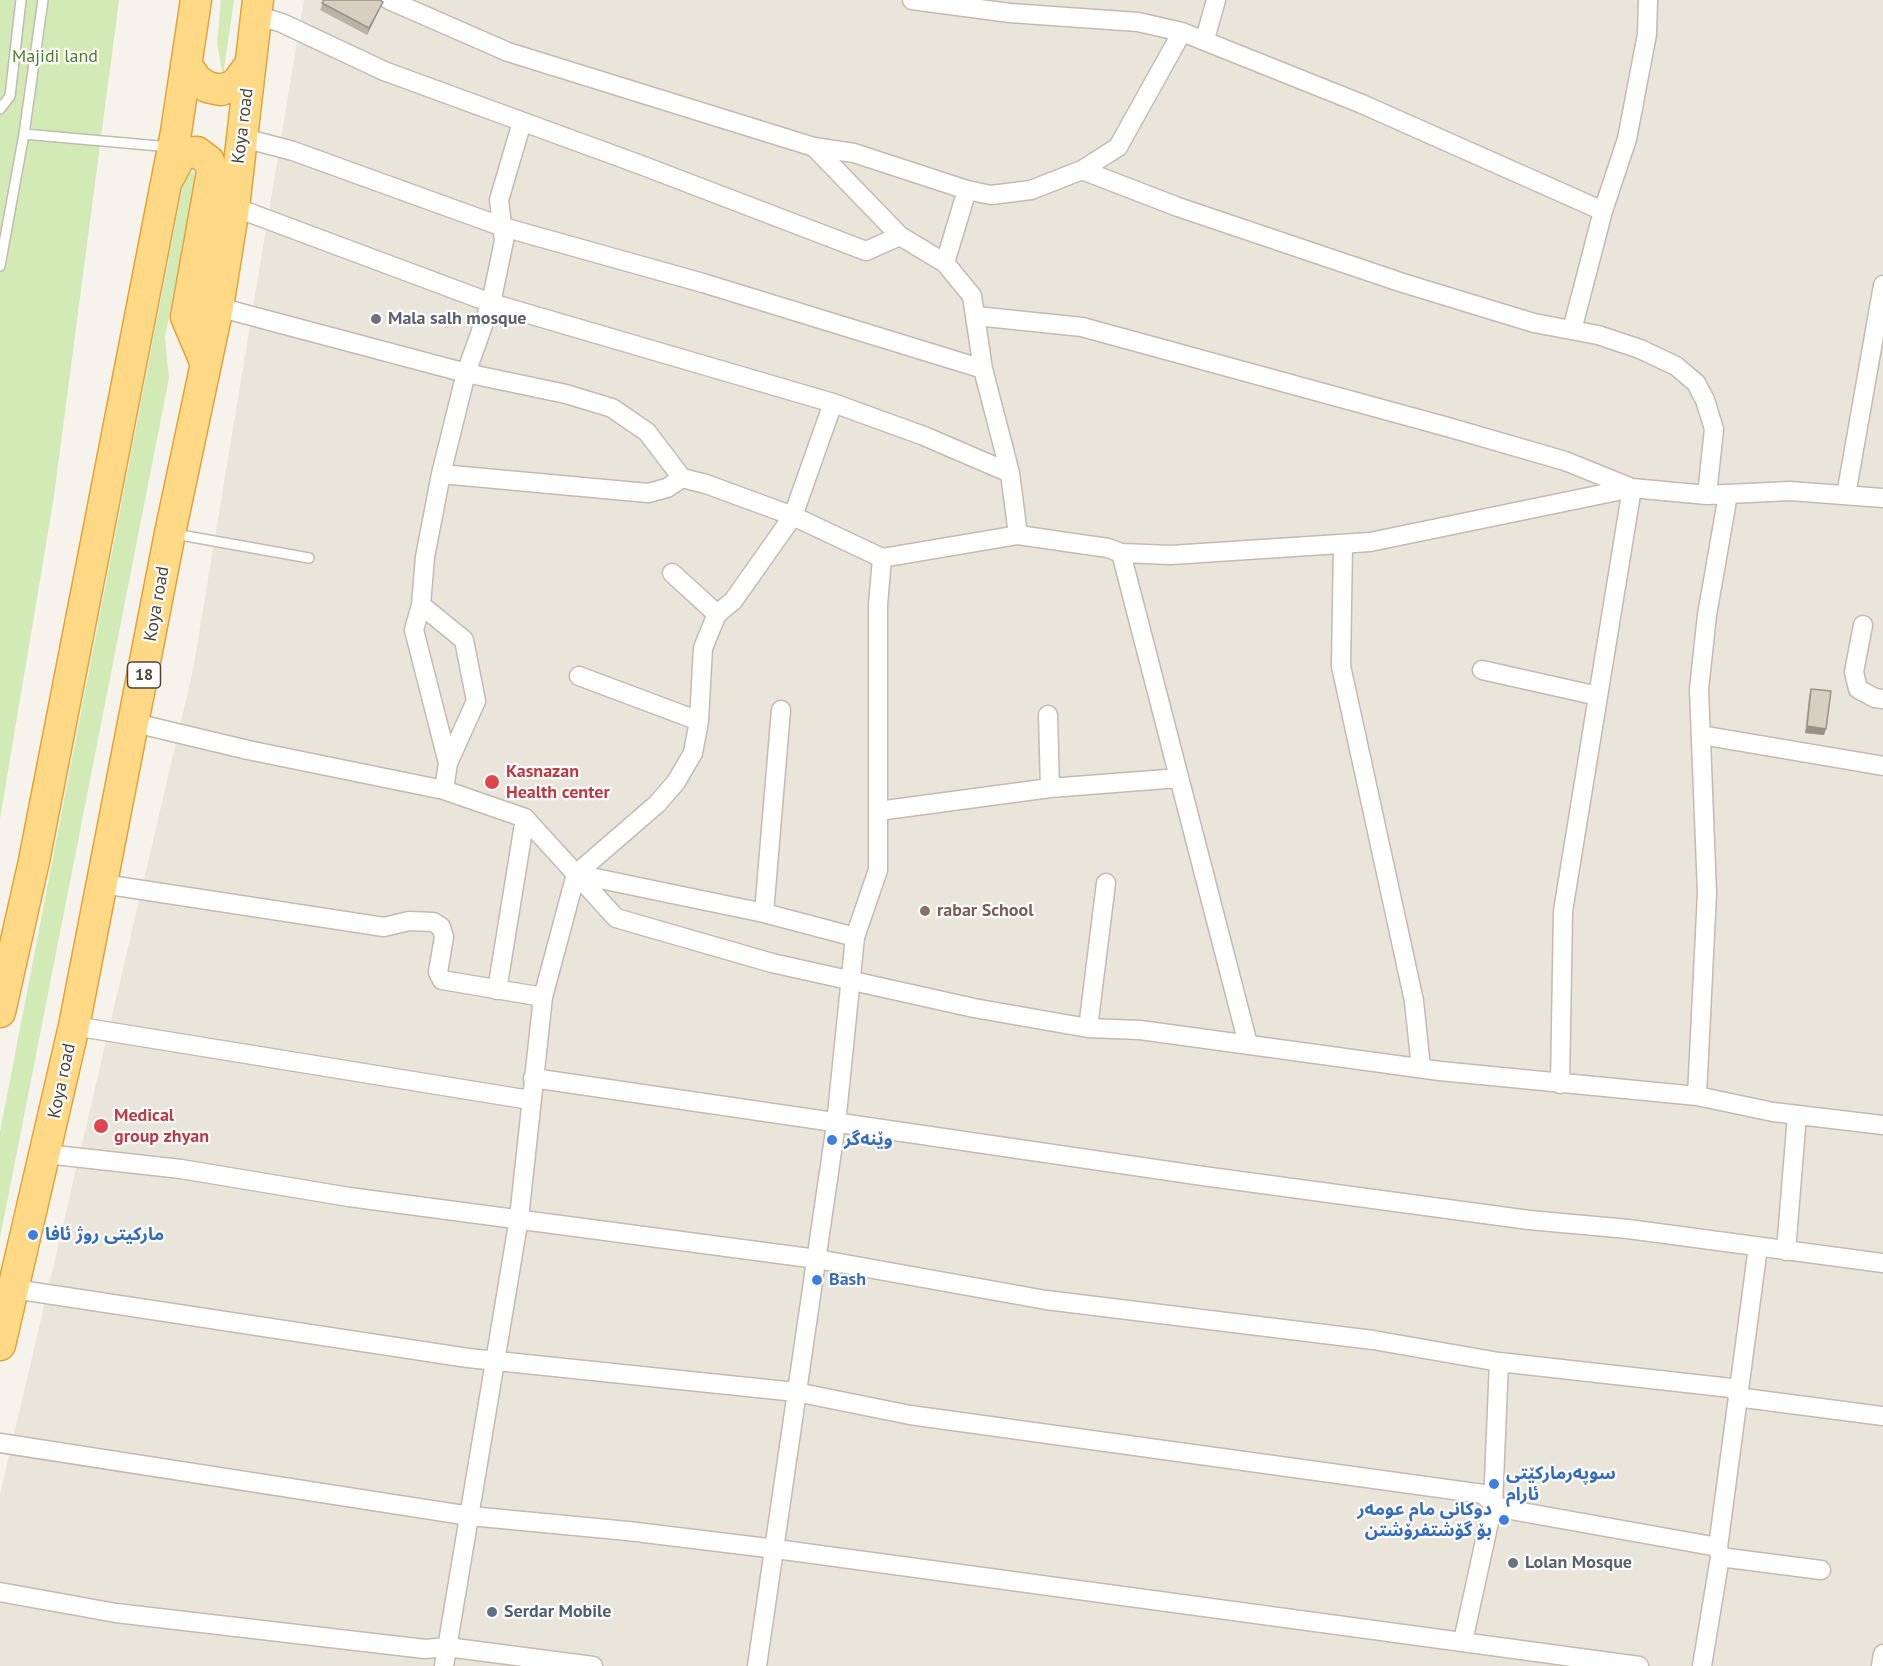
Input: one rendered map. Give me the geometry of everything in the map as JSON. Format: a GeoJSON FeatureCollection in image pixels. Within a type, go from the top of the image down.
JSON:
{"type":"FeatureCollection","features":[{"type":"Feature","properties":{"kind":"highway"},"geometry":{"type":"LineString","coordinates":[[0,1012],[34,861],[173,147],[196,0]]}},
{"type":"Feature","properties":{"kind":"highway","name":"Koya road"},"geometry":{"type":"LineString","coordinates":[[0,1345],[74,1026],[135,723],[170,533],[218,307],[234,207],[240,137],[257,7]]}},
{"type":"Feature","properties":{"kind":"highway"},"geometry":{"type":"LineString","coordinates":[[186,64],[196,79],[207,87],[221,90],[235,85],[250,65]]}},
{"type":"Feature","properties":{"kind":"highway"},"geometry":{"type":"LineString","coordinates":[[165,185],[180,157],[187,153],[197,152],[209,161],[212,172],[186,317],[206,364]]}},
{"type":"Feature","properties":{"kind":"street"},"geometry":{"type":"LineString","coordinates":[[390,0],[508,52],[814,147],[854,153],[967,190],[991,195],[1031,190],[1082,170],[1118,147],[1182,32]]}},
{"type":"Feature","properties":{"kind":"street"},"geometry":{"type":"LineString","coordinates":[[912,0],[1010,13],[1138,21],[1205,39],[1362,104],[1603,211]]}},
{"type":"Feature","properties":{"kind":"street"},"geometry":{"type":"LineString","coordinates":[[1205,39],[1216,0]]}},
{"type":"Feature","properties":{"kind":"street"},"geometry":{"type":"LineString","coordinates":[[1572,330],[1603,211],[1627,139],[1647,34],[1648,0]]}},
{"type":"Feature","properties":{"kind":"street"},"geometry":{"type":"LineString","coordinates":[[257,7],[282,22],[384,71],[866,251],[900,236]]}},
{"type":"Feature","properties":{"kind":"street"},"geometry":{"type":"LineString","coordinates":[[448,763],[441,728],[414,630],[421,605],[425,557],[441,474],[466,374],[491,303],[504,241],[499,200],[522,122]]}},
{"type":"Feature","properties":{"kind":"street"},"geometry":{"type":"LineString","coordinates":[[240,137],[293,151],[502,227],[703,283],[983,369]]}},
{"type":"Feature","properties":{"kind":"street"},"geometry":{"type":"LineString","coordinates":[[814,147],[900,236],[945,263],[972,296],[983,369],[1010,473],[1018,536]]}},
{"type":"Feature","properties":{"kind":"street"},"geometry":{"type":"LineString","coordinates":[[1082,170],[1178,207],[1403,283],[1534,323],[1598,335],[1640,349],[1676,366],[1696,383],[1705,400],[1714,429],[1707,495]]}},
{"type":"Feature","properties":{"kind":"street"},"geometry":{"type":"LineString","coordinates":[[945,263],[967,190]]}},
{"type":"Feature","properties":{"kind":"street"},"geometry":{"type":"LineString","coordinates":[[234,207],[491,303],[833,403],[924,436],[1010,473]]}},
{"type":"Feature","properties":{"kind":"street"},"geometry":{"type":"LineString","coordinates":[[1846,495],[1883,285]]}},
{"type":"Feature","properties":{"kind":"street"},"geometry":{"type":"LineString","coordinates":[[218,307],[466,374],[566,394],[612,408],[647,432],[682,478],[706,484],[793,516],[882,558],[1018,536],[1108,548],[1121,553],[1172,555],[1370,542],[1532,511],[1632,488]]}},
{"type":"Feature","properties":{"kind":"street"},"geometry":{"type":"LineString","coordinates":[[976,316],[1082,327],[1565,461],[1632,488],[1707,495],[1790,491],[1883,498]]}},
{"type":"Feature","properties":{"kind":"street"},"geometry":{"type":"LineString","coordinates":[[444,1666],[519,1218],[530,1100],[543,997],[576,874],[633,826],[676,782],[690,759],[699,721],[703,648],[717,614],[733,602],[793,516],[833,403]]}},
{"type":"Feature","properties":{"kind":"street"},"geometry":{"type":"LineString","coordinates":[[441,474],[648,493],[667,489],[682,478]]}},
{"type":"Feature","properties":{"kind":"street"},"geometry":{"type":"LineString","coordinates":[[1560,1084],[1563,911],[1632,488]]}},
{"type":"Feature","properties":{"kind":"street"},"geometry":{"type":"LineString","coordinates":[[1697,1096],[1707,893],[1699,688],[1705,625],[1728,495]]}},
{"type":"Feature","properties":{"kind":"street"},"geometry":{"type":"LineString","coordinates":[[1343,544],[1341,666],[1414,1002],[1420,1068]]}},
{"type":"Feature","properties":{"kind":"street"},"geometry":{"type":"LineString","coordinates":[[1121,553],[1248,1044]]}},
{"type":"Feature","properties":{"kind":"street"},"geometry":{"type":"LineString","coordinates":[[757,1666],[776,1549],[796,1392],[836,1125],[855,937],[878,870],[878,605],[882,558]]}},
{"type":"Feature","properties":{"kind":"street"},"geometry":{"type":"LineString","coordinates":[[672,573],[717,614]]}},
{"type":"Feature","properties":{"kind":"street"},"geometry":{"type":"LineString","coordinates":[[421,605],[464,640],[476,701],[448,763],[444,790]]}},
{"type":"Feature","properties":{"kind":"street"},"geometry":{"type":"LineString","coordinates":[[1863,625],[1854,672],[1858,689],[1875,698],[1883,699]]}},
{"type":"Feature","properties":{"kind":"street"},"geometry":{"type":"LineString","coordinates":[[1482,670],[1598,696]]}},
{"type":"Feature","properties":{"kind":"street"},"geometry":{"type":"LineString","coordinates":[[579,676],[699,721]]}},
{"type":"Feature","properties":{"kind":"street"},"geometry":{"type":"LineString","coordinates":[[764,913],[781,710]]}},
{"type":"Feature","properties":{"kind":"street"},"geometry":{"type":"LineString","coordinates":[[1048,715],[1050,788]]}},
{"type":"Feature","properties":{"kind":"street"},"geometry":{"type":"LineString","coordinates":[[135,723],[248,750],[444,790],[525,819],[616,918],[772,963],[974,1008],[1088,1028],[1140,1030],[1420,1068],[1560,1084],[1697,1096],[1797,1115],[1883,1125]]}},
{"type":"Feature","properties":{"kind":"street"},"geometry":{"type":"LineString","coordinates":[[1701,735],[1883,766]]}},
{"type":"Feature","properties":{"kind":"street"},"geometry":{"type":"LineString","coordinates":[[878,811],[1050,788],[1179,778]]}},
{"type":"Feature","properties":{"kind":"street"},"geometry":{"type":"LineString","coordinates":[[497,990],[525,819]]}},
{"type":"Feature","properties":{"kind":"street"},"geometry":{"type":"LineString","coordinates":[[576,874],[764,913],[855,937]]}},
{"type":"Feature","properties":{"kind":"street"},"geometry":{"type":"LineString","coordinates":[[1088,1028],[1106,883]]}},
{"type":"Feature","properties":{"kind":"street"},"geometry":{"type":"LineString","coordinates":[[103,884],[384,927],[409,921],[433,922],[441,927],[444,937],[439,977],[442,980],[543,997]]}},
{"type":"Feature","properties":{"kind":"street"},"geometry":{"type":"LineString","coordinates":[[74,1026],[530,1100]]}},
{"type":"Feature","properties":{"kind":"street"},"geometry":{"type":"LineString","coordinates":[[533,1078],[836,1125],[1517,1218],[1628,1229],[1883,1263]]}},
{"type":"Feature","properties":{"kind":"street"},"geometry":{"type":"LineString","coordinates":[[1786,1251],[1797,1115]]}},
{"type":"Feature","properties":{"kind":"street"},"geometry":{"type":"LineString","coordinates":[[46,1154],[181,1169],[349,1197],[817,1259],[1046,1300],[1373,1340],[1499,1362],[1731,1388],[1744,1398],[1883,1416]]}},
{"type":"Feature","properties":{"kind":"street"},"geometry":{"type":"LineString","coordinates":[[1702,1666],[1758,1247]]}},
{"type":"Feature","properties":{"kind":"street"},"geometry":{"type":"LineString","coordinates":[[14,1289],[432,1353],[796,1392],[910,1415],[1484,1494],[1493,1504],[1505,1509],[1821,1570]]}},
{"type":"Feature","properties":{"kind":"street"},"geometry":{"type":"LineString","coordinates":[[1463,1641],[1493,1504],[1499,1362]]}},
{"type":"Feature","properties":{"kind":"street"},"geometry":{"type":"LineString","coordinates":[[0,1443],[470,1516],[628,1531],[776,1549],[1639,1666]]}},
{"type":"Feature","properties":{"kind":"street"},"geometry":{"type":"LineString","coordinates":[[0,1592],[116,1613],[425,1649],[447,1647],[593,1666]]}},
{"type":"Feature","properties":{"kind":"street"},"geometry":{"type":"LineString","coordinates":[[1881,1666],[1883,1654]]}},
{"type":"Feature","properties":{"kind":"lane"},"geometry":{"type":"LineString","coordinates":[[0,109],[10,96],[21,0]]}},
{"type":"Feature","properties":{"kind":"lane"},"geometry":{"type":"LineString","coordinates":[[0,266],[5,219],[24,134],[43,0]]}},
{"type":"Feature","properties":{"kind":"lane"},"geometry":{"type":"LineString","coordinates":[[24,134],[173,147]]}},
{"type":"Feature","properties":{"kind":"lane"},"geometry":{"type":"LineString","coordinates":[[170,533],[309,558]]}},
{"type":"Feature","properties":{"kind":"shaded area"},"geometry":{"type":"Polygon","coordinates":[[[304,0],[1883,0],[1883,1666],[0,1666],[0,1494],[193,670],[304,0]]]}},
{"type":"Feature","properties":{"kind":"green space","name":"Majidi land"},"geometry":{"type":"Polygon","coordinates":[[[0,0],[119,0],[54,496],[0,819],[0,0]]]}},
{"type":"Feature","properties":{"kind":"green space"},"geometry":{"type":"Polygon","coordinates":[[[221,0],[234,0],[223,76],[217,43],[221,0]]]}},
{"type":"Feature","properties":{"kind":"green space"},"geometry":{"type":"Polygon","coordinates":[[[194,172],[196,181],[165,337],[169,378],[0,1238],[0,1132],[185,174],[194,172]]]}},
{"type":"Feature","properties":{"kind":"building"},"geometry":{"type":"Polygon","coordinates":[[[324,0],[380,0],[383,2],[369,28],[322,3],[324,0]]]}},
{"type":"Feature","properties":{"kind":"building"},"geometry":{"type":"Polygon","coordinates":[[[1811,689],[1831,691],[1826,729],[1807,726],[1811,689]]]}},
{"type":"Feature","properties":{"kind":"place","name":"Mala salh mosque"},"geometry":{"type":"Point","coordinates":[376,319]}},
{"type":"Feature","properties":{"kind":"place","name":"Kasnazan Health center"},"geometry":{"type":"Point","coordinates":[492,782]}},
{"type":"Feature","properties":{"kind":"place","name":"rabar School"},"geometry":{"type":"Point","coordinates":[925,911]}},
{"type":"Feature","properties":{"kind":"place","name":"Medical group zhyan"},"geometry":{"type":"Point","coordinates":[101,1126]}},
{"type":"Feature","properties":{"kind":"place","name":"وێنەگر"},"geometry":{"type":"Point","coordinates":[832,1140]}},
{"type":"Feature","properties":{"kind":"place","name":"ماركيتى روژ ئافا"},"geometry":{"type":"Point","coordinates":[33,1235]}},
{"type":"Feature","properties":{"kind":"place","name":"Bash"},"geometry":{"type":"Point","coordinates":[817,1280]}},
{"type":"Feature","properties":{"kind":"place","name":"سوپەرمارکێتی ئارام"},"geometry":{"type":"Point","coordinates":[1494,1484]}},
{"type":"Feature","properties":{"kind":"place","name":"دوکانی مام عومەر بۆ گۆشتفرۆشتن"},"geometry":{"type":"Point","coordinates":[1504,1520]}},
{"type":"Feature","properties":{"kind":"place","name":"Lolan Mosque"},"geometry":{"type":"Point","coordinates":[1513,1563]}},
{"type":"Feature","properties":{"kind":"place","name":"Serdar Mobile"},"geometry":{"type":"Point","coordinates":[492,1612]}}]}
